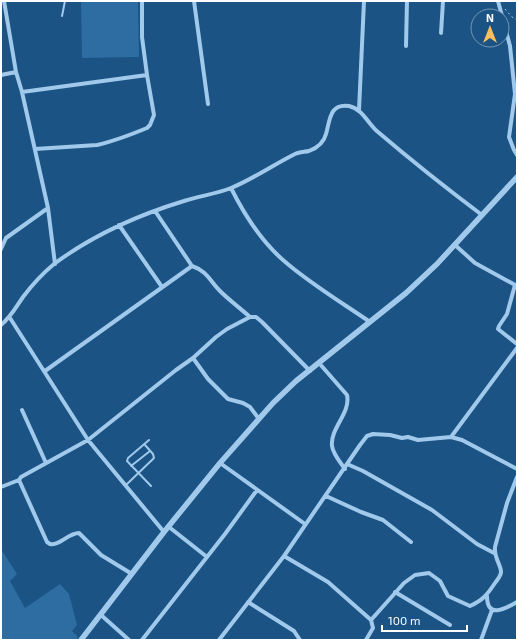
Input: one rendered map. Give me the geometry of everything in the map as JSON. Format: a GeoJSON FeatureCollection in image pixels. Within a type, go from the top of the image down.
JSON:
{"type":"FeatureCollection","features":[{"type":"Feature","properties":{"kind":"street"},"geometry":{"type":"LineString","coordinates":[[35,149],[97,145],[117,140],[147,128],[150,125],[154,114],[146,75],[142,37],[142,1]]}},
{"type":"Feature","properties":{"kind":"street"},"geometry":{"type":"LineString","coordinates":[[194,1],[208,104]]}},
{"type":"Feature","properties":{"kind":"street"},"geometry":{"type":"LineString","coordinates":[[359,110],[364,1]]}},
{"type":"Feature","properties":{"kind":"street"},"geometry":{"type":"LineString","coordinates":[[406,46],[407,1]]}},
{"type":"Feature","properties":{"kind":"street"},"geometry":{"type":"LineString","coordinates":[[441,33],[443,1]]}},
{"type":"Feature","properties":{"kind":"street"},"geometry":{"type":"LineString","coordinates":[[498,1],[510,46],[514,94],[509,137],[517,155]]}},
{"type":"Feature","properties":{"kind":"street"},"geometry":{"type":"LineString","coordinates":[[3,2],[16,72],[22,92],[48,208],[55,264]]}},
{"type":"Feature","properties":{"kind":"street"},"geometry":{"type":"LineString","coordinates":[[1,75],[16,72]]}},
{"type":"Feature","properties":{"kind":"street"},"geometry":{"type":"LineString","coordinates":[[22,92],[146,75]]}},
{"type":"Feature","properties":{"kind":"street"},"geometry":{"type":"LineString","coordinates":[[1,325],[10,318],[23,297],[40,277],[55,264],[90,241],[119,225],[155,211],[185,200],[231,188],[296,154],[316,148],[326,136],[329,118],[336,109],[342,106],[359,110],[373,128],[426,172],[482,214]]}},
{"type":"Feature","properties":{"kind":"street"},"geometry":{"type":"LineString","coordinates":[[81,640],[164,532],[220,463],[259,419],[296,382],[406,293],[437,264],[517,177]]}},
{"type":"Feature","properties":{"kind":"street"},"geometry":{"type":"LineString","coordinates":[[231,188],[244,213],[264,240],[282,259],[370,322]]}},
{"type":"Feature","properties":{"kind":"street"},"geometry":{"type":"LineString","coordinates":[[1,250],[6,238],[48,208]]}},
{"type":"Feature","properties":{"kind":"street"},"geometry":{"type":"LineString","coordinates":[[155,211],[192,266],[199,268],[206,274],[218,290],[250,317]]}},
{"type":"Feature","properties":{"kind":"street"},"geometry":{"type":"LineString","coordinates":[[119,225],[162,287]]}},
{"type":"Feature","properties":{"kind":"street"},"geometry":{"type":"LineString","coordinates":[[455,245],[475,263],[516,286],[507,314],[498,329],[517,344]]}},
{"type":"Feature","properties":{"kind":"street"},"geometry":{"type":"LineString","coordinates":[[45,371],[192,266]]}},
{"type":"Feature","properties":{"kind":"street"},"geometry":{"type":"LineString","coordinates":[[1,487],[18,480],[88,440],[193,358],[227,328],[250,317],[256,317],[262,322],[310,370]]}},
{"type":"Feature","properties":{"kind":"street"},"geometry":{"type":"LineString","coordinates":[[10,318],[88,440],[164,532]]}},
{"type":"Feature","properties":{"kind":"street"},"geometry":{"type":"LineString","coordinates":[[451,437],[517,348]]}},
{"type":"Feature","properties":{"kind":"street"},"geometry":{"type":"LineString","coordinates":[[193,358],[208,379],[228,399],[243,403],[250,407],[259,419]]}},
{"type":"Feature","properties":{"kind":"street"},"geometry":{"type":"LineString","coordinates":[[319,363],[347,395],[348,401],[332,442],[333,451],[344,469]]}},
{"type":"Feature","properties":{"kind":"street"},"geometry":{"type":"LineString","coordinates":[[22,410],[46,463]]}},
{"type":"Feature","properties":{"kind":"street"},"geometry":{"type":"LineString","coordinates":[[219,640],[284,556],[367,436],[373,434],[390,435],[418,440],[451,437],[462,440],[517,469]]}},
{"type":"Feature","properties":{"kind":"street"},"geometry":{"type":"LineString","coordinates":[[220,463],[305,524]]}},
{"type":"Feature","properties":{"kind":"street"},"geometry":{"type":"LineString","coordinates":[[347,464],[363,471],[432,510],[478,544],[494,553]]}},
{"type":"Feature","properties":{"kind":"street"},"geometry":{"type":"LineString","coordinates":[[371,620],[386,605],[395,592],[415,575],[429,573],[440,581],[448,596],[470,606],[487,596],[500,576],[501,572],[494,553],[496,539],[517,477]]}},
{"type":"Feature","properties":{"kind":"street"},"geometry":{"type":"LineString","coordinates":[[18,480],[47,542],[50,544],[55,544],[71,534],[79,533],[101,554],[132,574]]}},
{"type":"Feature","properties":{"kind":"street"},"geometry":{"type":"LineString","coordinates":[[142,640],[257,490]]}},
{"type":"Feature","properties":{"kind":"street"},"geometry":{"type":"LineString","coordinates":[[326,496],[383,520],[411,542]]}},
{"type":"Feature","properties":{"kind":"street"},"geometry":{"type":"LineString","coordinates":[[169,527],[207,557]]}},
{"type":"Feature","properties":{"kind":"street"},"geometry":{"type":"LineString","coordinates":[[284,556],[328,582],[371,620],[373,628],[366,640]]}},
{"type":"Feature","properties":{"kind":"street"},"geometry":{"type":"LineString","coordinates":[[395,592],[450,625]]}},
{"type":"Feature","properties":{"kind":"street"},"geometry":{"type":"LineString","coordinates":[[487,596],[488,606],[492,610],[496,611],[504,609],[517,602]]}},
{"type":"Feature","properties":{"kind":"street"},"geometry":{"type":"LineString","coordinates":[[248,602],[294,631],[300,640]]}},
{"type":"Feature","properties":{"kind":"street"},"geometry":{"type":"LineString","coordinates":[[481,640],[492,610]]}},
{"type":"Feature","properties":{"kind":"street"},"geometry":{"type":"LineString","coordinates":[[101,615],[129,640]]}},
{"type":"Feature","properties":{"kind":"lane"},"geometry":{"type":"LineString","coordinates":[[62,16],[65,1]]}},
{"type":"Feature","properties":{"kind":"lane"},"geometry":{"type":"LineString","coordinates":[[149,440],[127,459],[127,461],[151,486]]}},
{"type":"Feature","properties":{"kind":"lane"},"geometry":{"type":"LineString","coordinates":[[126,485],[154,458],[154,455],[145,445]]}},
{"type":"Feature","properties":{"kind":"lane"},"geometry":{"type":"LineString","coordinates":[[132,466],[150,451]]}},
{"type":"Feature","properties":{"kind":"path"},"geometry":{"type":"LineString","coordinates":[[503,7],[512,17],[517,20]]}},
{"type":"Feature","properties":{"kind":"shaded area"},"geometry":{"type":"Polygon","coordinates":[[[81,1],[138,1],[139,57],[82,58],[81,1]]]}},
{"type":"Feature","properties":{"kind":"shaded area"},"geometry":{"type":"Polygon","coordinates":[[[1,549],[17,574],[10,581],[25,608],[60,584],[69,594],[77,625],[72,631],[78,637],[75,640],[1,640],[1,549]]]}}]}
